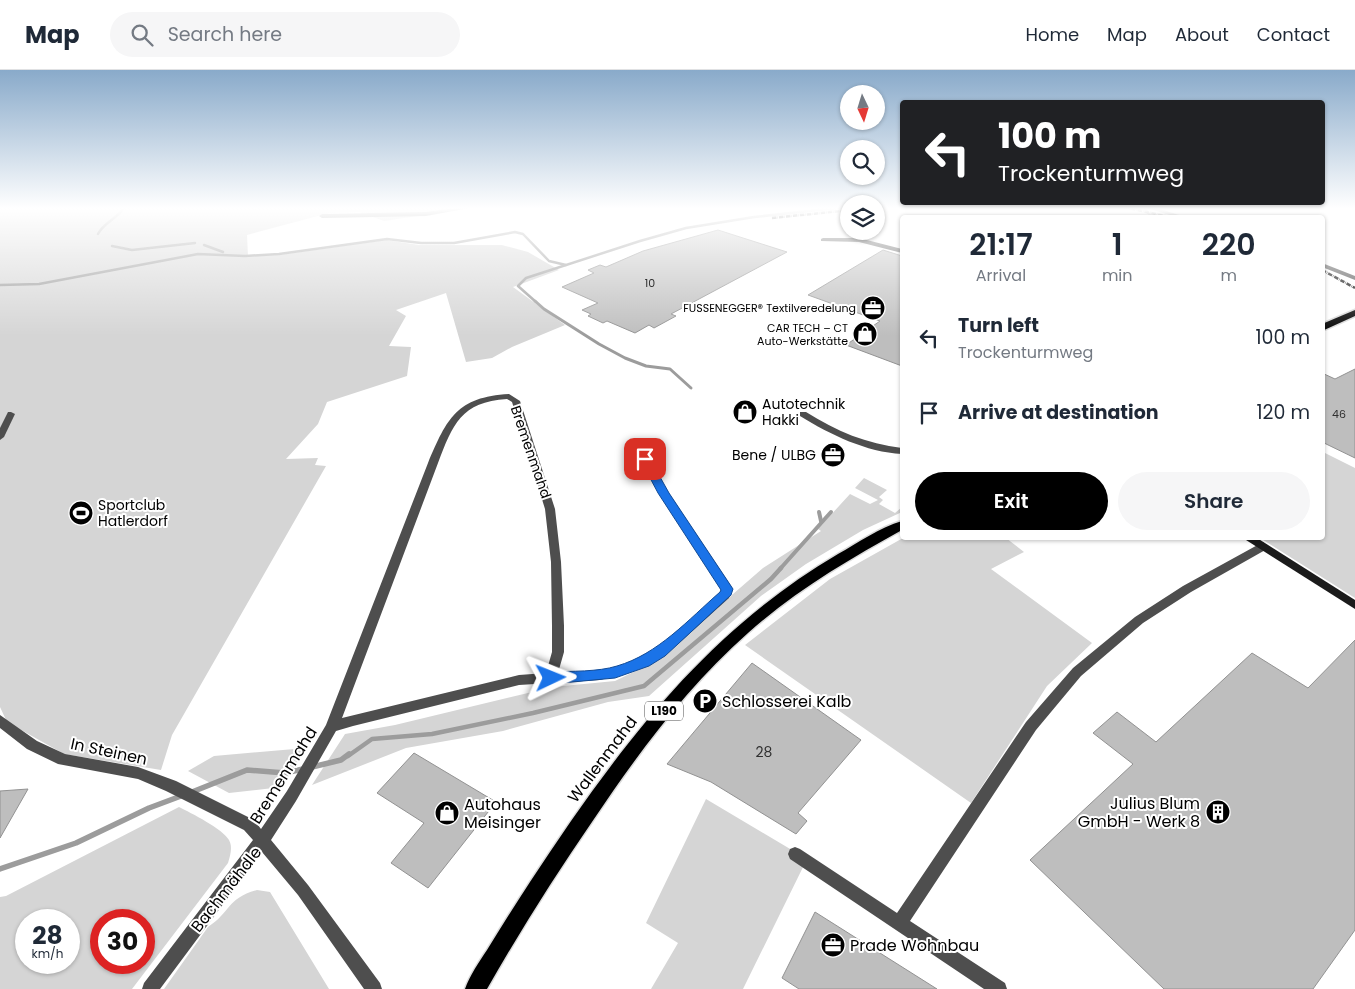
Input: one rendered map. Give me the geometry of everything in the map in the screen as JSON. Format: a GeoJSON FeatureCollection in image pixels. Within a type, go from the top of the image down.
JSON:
{"type":"FeatureCollection","features":[{"type":"Feature","properties":{"kind":"main road"},"geometry":{"type":"LineString","coordinates":[[1325,327],[1355,313]]}},
{"type":"Feature","properties":{"kind":"main road","name":"Wallenmahd"},"geometry":{"type":"LineString","coordinates":[[474,989],[513,923],[582,820],[630,754],[679,694],[722,649],[767,609],[835,561],[900,526]]}},
{"type":"Feature","properties":{"kind":"main road"},"geometry":{"type":"LineString","coordinates":[[1253,540],[1355,606]]}},
{"type":"Feature","properties":{"kind":"street"},"geometry":{"type":"LineString","coordinates":[[1325,266],[1355,278]]}},
{"type":"Feature","properties":{"kind":"street","name":"Bremenmahd"},"geometry":{"type":"LineString","coordinates":[[262,841],[300,783],[332,727],[443,439],[460,411],[472,403],[485,398],[509,396],[516,401],[550,509],[556,562],[558,626],[558,652],[551,678],[519,680],[353,720],[332,727]]}},
{"type":"Feature","properties":{"kind":"street"},"geometry":{"type":"LineString","coordinates":[[0,437],[12,414]]}},
{"type":"Feature","properties":{"kind":"street"},"geometry":{"type":"LineString","coordinates":[[803,414],[814,421],[863,443],[900,451]]}},
{"type":"Feature","properties":{"kind":"street"},"geometry":{"type":"LineString","coordinates":[[551,678],[615,673],[644,662],[660,652],[725,595],[727,589],[664,493],[645,459]]}},
{"type":"Feature","properties":{"kind":"street"},"geometry":{"type":"LineString","coordinates":[[899,924],[1031,726],[1077,672],[1140,620],[1187,589],[1263,546]]}},
{"type":"Feature","properties":{"kind":"street","name":"In Steinen"},"geometry":{"type":"LineString","coordinates":[[0,721],[32,746],[63,760],[138,773],[171,786],[249,825],[262,841]]}},
{"type":"Feature","properties":{"kind":"street","name":"Bachmähdle"},"geometry":{"type":"LineString","coordinates":[[150,989],[262,841],[303,890],[374,989]]}},
{"type":"Feature","properties":{"kind":"street"},"geometry":{"type":"LineString","coordinates":[[795,854],[999,989]]}},
{"type":"Feature","properties":{"kind":"shaded area"},"geometry":{"type":"Polygon","coordinates":[[[0,250],[248,250],[248,256],[279,255],[315,250],[520,250],[528,252],[559,270],[513,287],[565,325],[512,347],[492,358],[466,362],[446,293],[396,310],[406,316],[389,346],[411,347],[407,376],[327,402],[318,424],[286,459],[318,458],[315,465],[326,466],[172,735],[161,770],[64,754],[7,722],[0,707],[0,250]]]}},
{"type":"Feature","properties":{"kind":"shaded area"},"geometry":{"type":"Polygon","coordinates":[[[1325,453],[1355,468],[1355,598],[1263,540],[1325,540],[1325,453]]]}},
{"type":"Feature","properties":{"kind":"shaded area"},"geometry":{"type":"Polygon","coordinates":[[[864,478],[887,490],[879,497],[883,500],[879,504],[895,513],[900,509],[900,513],[863,530],[806,564],[761,596],[649,696],[608,702],[503,731],[406,748],[312,785],[345,734],[395,725],[553,687],[615,681],[656,661],[763,568],[821,531],[818,529],[850,494],[870,504],[878,500],[855,488],[864,478]]]}},
{"type":"Feature","properties":{"kind":"shaded area"},"geometry":{"type":"Polygon","coordinates":[[[900,540],[1009,540],[1024,552],[991,569],[1092,643],[1047,686],[971,803],[745,645],[830,579],[900,540]]]}},
{"type":"Feature","properties":{"kind":"shaded area"},"geometry":{"type":"Polygon","coordinates":[[[306,748],[282,787],[229,793],[188,771],[214,756],[306,748]]]}},
{"type":"Feature","properties":{"kind":"shaded area"},"geometry":{"type":"Polygon","coordinates":[[[706,799],[807,859],[743,989],[651,989],[678,943],[646,923],[706,799]]]}},
{"type":"Feature","properties":{"kind":"shaded area"},"geometry":{"type":"Polygon","coordinates":[[[179,807],[214,826],[226,836],[231,846],[228,863],[155,959],[155,909],[90,909],[90,974],[143,974],[132,989],[0,989],[0,897],[6,896],[179,807]]]}},
{"type":"Feature","properties":{"kind":"shaded area"},"geometry":{"type":"Polygon","coordinates":[[[257,890],[270,892],[329,989],[164,989],[208,927],[240,897],[257,890]]]}},
{"type":"Feature","properties":{"kind":"building"},"geometry":{"type":"Polygon","coordinates":[[[780,250],[787,252],[671,314],[676,316],[654,328],[649,325],[635,333],[607,321],[603,323],[588,316],[591,314],[582,310],[598,303],[562,287],[594,273],[588,270],[600,265],[606,267],[643,251],[780,250]]]}},
{"type":"Feature","properties":{"kind":"building","name":"FUSSENEGGER® Textilveredelung"},"geometry":{"type":"Polygon","coordinates":[[[883,250],[900,255],[900,365],[846,345],[880,321],[808,295],[883,250]]]}},
{"type":"Feature","properties":{"kind":"building"},"geometry":{"type":"Polygon","coordinates":[[[1355,369],[1355,458],[1325,443],[1325,374],[1335,379],[1355,369]]]}},
{"type":"Feature","properties":{"kind":"building","name":"Julius Blum GmbH - Werk 8"},"geometry":{"type":"Polygon","coordinates":[[[1355,640],[1355,930],[1313,989],[1164,989],[1030,860],[1133,764],[1093,733],[1117,712],[1156,742],[1252,653],[1308,688],[1355,640]]]}},
{"type":"Feature","properties":{"kind":"building","name":"Schlosserei Kalb"},"geometry":{"type":"Polygon","coordinates":[[[752,663],[861,740],[798,813],[807,821],[796,834],[711,782],[667,764],[752,663]]]}},
{"type":"Feature","properties":{"kind":"building","name":"Autohaus Meisinger"},"geometry":{"type":"Polygon","coordinates":[[[414,753],[496,802],[428,888],[391,863],[424,823],[377,793],[414,753]]]}},
{"type":"Feature","properties":{"kind":"building"},"geometry":{"type":"Polygon","coordinates":[[[28,789],[0,838],[0,791],[28,789]]]}},
{"type":"Feature","properties":{"kind":"building","name":"Prade Wohnbau"},"geometry":{"type":"Polygon","coordinates":[[[815,912],[937,989],[799,989],[782,978],[815,912]]]}},
{"type":"Feature","properties":{"kind":"waterway"},"geometry":{"type":"LineString","coordinates":[[217,250],[223,252]]}},
{"type":"Feature","properties":{"kind":"waterway"},"geometry":{"type":"LineString","coordinates":[[0,285],[39,284],[198,254],[245,256],[309,250]]}},
{"type":"Feature","properties":{"kind":"waterway"},"geometry":{"type":"LineString","coordinates":[[538,250],[549,261],[566,265]]}},
{"type":"Feature","properties":{"kind":"waterway"},"geometry":{"type":"LineString","coordinates":[[536,302],[518,286],[526,278],[613,250]]}},
{"type":"Feature","properties":{"kind":"waterway"},"geometry":{"type":"LineString","coordinates":[[535,301],[544,309],[599,344],[625,358],[646,366],[670,369],[691,388]]}},
{"type":"Feature","properties":{"kind":"waterway"},"geometry":{"type":"LineString","coordinates":[[819,512],[821,521]]}},
{"type":"Feature","properties":{"kind":"waterway"},"geometry":{"type":"LineString","coordinates":[[780,569],[831,512]]}},
{"type":"Feature","properties":{"kind":"waterway"},"geometry":{"type":"LineString","coordinates":[[348,756],[372,739],[432,734],[533,713],[644,686],[771,579],[781,568]]}},
{"type":"Feature","properties":{"kind":"waterway"},"geometry":{"type":"LineString","coordinates":[[312,767],[341,760],[349,754]]}},
{"type":"Feature","properties":{"kind":"waterway"},"geometry":{"type":"LineString","coordinates":[[192,792],[247,770],[285,773],[303,769]]}},
{"type":"Feature","properties":{"kind":"waterway"},"geometry":{"type":"LineString","coordinates":[[0,869],[76,843],[149,808],[181,796]]}},
{"type":"Feature","properties":{"kind":"railway"},"geometry":{"type":"LineString","coordinates":[[1325,272],[1355,288]]}},
{"type":"Feature","properties":{"kind":"place","name":"FUSSENEGGER® Textilveredelung"},"geometry":{"type":"Point","coordinates":[873,308]}},
{"type":"Feature","properties":{"kind":"place","name":"CAR TECH – CT Auto-Werkstätte"},"geometry":{"type":"Point","coordinates":[865,334]}},
{"type":"Feature","properties":{"kind":"place","name":"Autotechnik Hakki"},"geometry":{"type":"Point","coordinates":[745,412]}},
{"type":"Feature","properties":{"kind":"place","name":"Bene / ULBG"},"geometry":{"type":"Point","coordinates":[833,455]}},
{"type":"Feature","properties":{"kind":"place","name":"Sportclub Hatlerdorf"},"geometry":{"type":"Point","coordinates":[81,513]}},
{"type":"Feature","properties":{"kind":"place","name":"Schlosserei Kalb"},"geometry":{"type":"Point","coordinates":[705,701]}},
{"type":"Feature","properties":{"kind":"place","name":"Julius Blum GmbH - Werk 8"},"geometry":{"type":"Point","coordinates":[1218,812]}},
{"type":"Feature","properties":{"kind":"place","name":"Autohaus Meisinger"},"geometry":{"type":"Point","coordinates":[447,813]}},
{"type":"Feature","properties":{"kind":"place","name":"Prade Wohnbau"},"geometry":{"type":"Point","coordinates":[833,945]}},
{"type":"Feature","properties":{"kind":"route"},"geometry":{"type":"LineString","coordinates":[[551,678],[582,677],[630,669],[660,652],[725,595],[727,589],[664,493],[645,459]]}}]}
